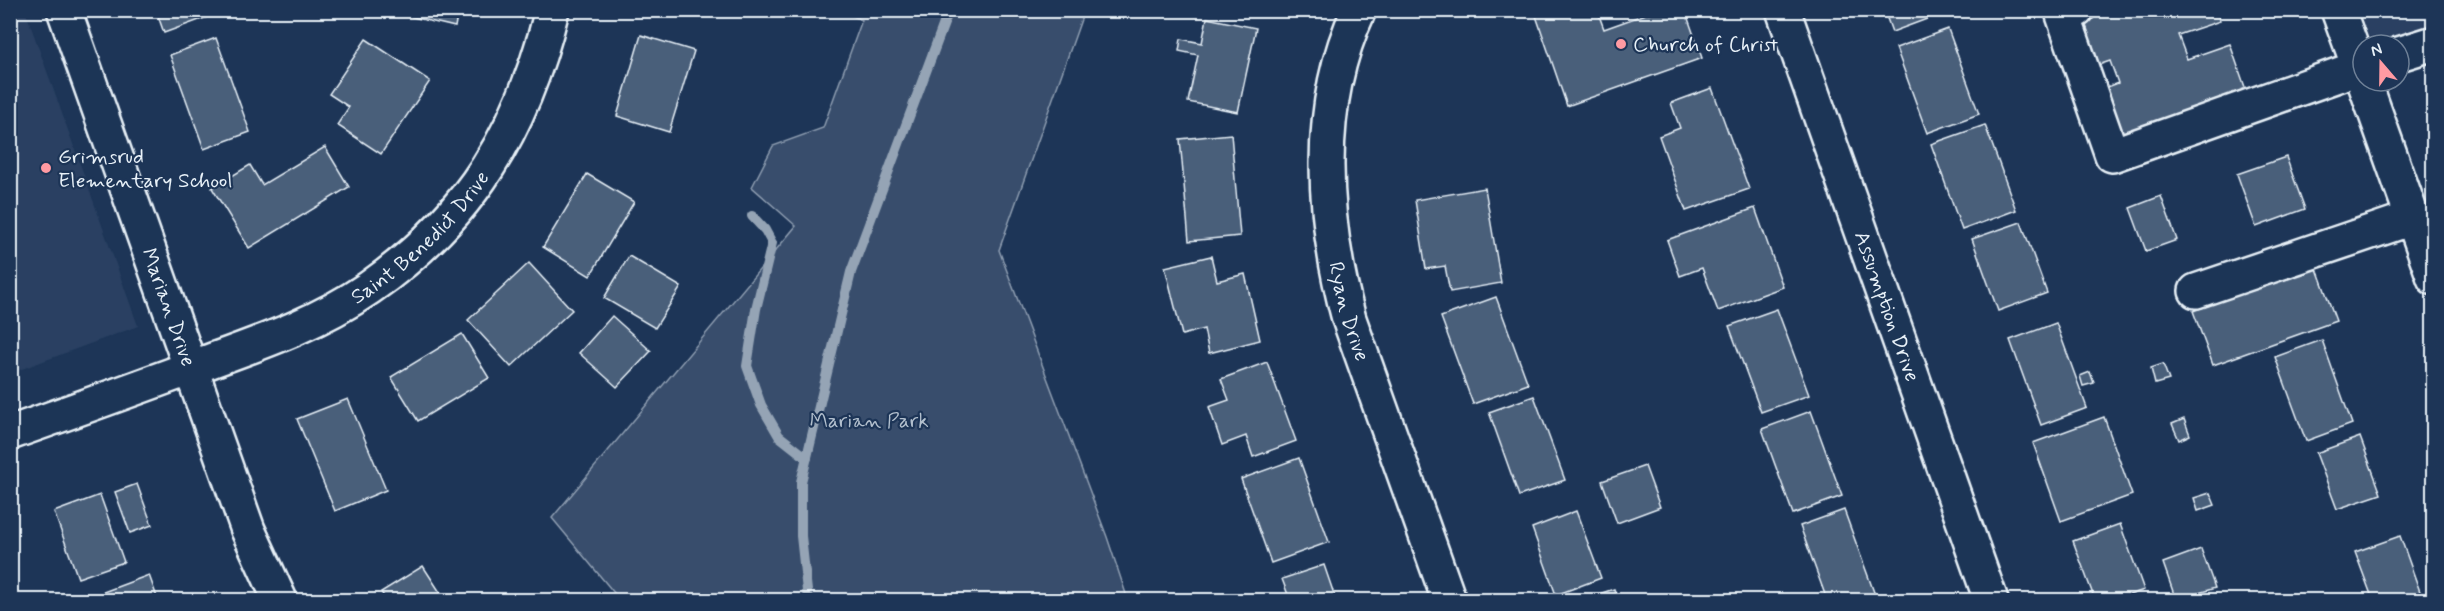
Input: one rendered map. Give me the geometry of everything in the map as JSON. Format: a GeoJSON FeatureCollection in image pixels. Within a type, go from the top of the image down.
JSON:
{"type":"FeatureCollection","features":[{"type":"Feature","properties":{"kind":"street","name":"Marian Drive"},"geometry":{"type":"LineString","coordinates":[[64,10],[248,530],[280,600]]}},
{"type":"Feature","properties":{"kind":"street","name":"Saint Benedict Drive"},"geometry":{"type":"LineString","coordinates":[[10,434],[277,336],[322,315],[368,289],[410,256],[447,219],[480,181],[504,142],[525,100],[541,56],[552,10]]}},
{"type":"Feature","properties":{"kind":"street","name":"Ryan Drive"},"geometry":{"type":"LineString","coordinates":[[1359,10],[1340,65],[1331,110],[1327,161],[1328,218],[1336,270],[1349,318],[1449,600]]}},
{"type":"Feature","properties":{"kind":"street","name":"Assumption Drive"},"geometry":{"type":"LineString","coordinates":[[1783,10],[1992,600]]}},
{"type":"Feature","properties":{"kind":"street"},"geometry":{"type":"LineString","coordinates":[[2338,10],[2351,44]]}},
{"type":"Feature","properties":{"kind":"street"},"geometry":{"type":"LineString","coordinates":[[2067,12],[2112,156],[2351,77]]}},
{"type":"Feature","properties":{"kind":"street"},"geometry":{"type":"LineString","coordinates":[[2411,50],[2433,43]]}},
{"type":"Feature","properties":{"kind":"street"},"geometry":{"type":"LineString","coordinates":[[2369,93],[2433,278]]}},
{"type":"Feature","properties":{"kind":"street"},"geometry":{"type":"LineString","coordinates":[[2196,291],[2412,218]]}},
{"type":"Feature","properties":{"kind":"shaded area","name":"Grimsrud Elementary School"},"geometry":{"type":"Polygon","coordinates":[[[25,10],[138,326],[11,373],[10,11],[25,10]]]}},
{"type":"Feature","properties":{"kind":"shaded area"},"geometry":{"type":"Polygon","coordinates":[[[2359,11],[2433,11],[2433,29],[2411,37],[2411,33],[2367,33],[2359,11]]]}},
{"type":"Feature","properties":{"kind":"green space","name":"Marian Park"},"geometry":{"type":"Polygon","coordinates":[[[842,11],[1084,11],[999,250],[1107,537],[1128,600],[620,600],[552,518],[796,226],[752,187],[773,146],[823,128],[862,20],[842,11]]]}},
{"type":"Feature","properties":{"kind":"building"},"geometry":{"type":"Polygon","coordinates":[[[156,10],[212,10],[213,15],[164,33],[156,10]]]}},
{"type":"Feature","properties":{"kind":"building"},"geometry":{"type":"Polygon","coordinates":[[[406,10],[458,10],[455,27],[404,15],[406,10]]]}},
{"type":"Feature","properties":{"kind":"building"},"geometry":{"type":"Polygon","coordinates":[[[666,10],[713,10],[713,14],[666,10]]]}},
{"type":"Feature","properties":{"kind":"building"},"geometry":{"type":"Polygon","coordinates":[[[1250,10],[1265,10],[1263,16],[1250,10]]]}},
{"type":"Feature","properties":{"kind":"building","name":"Church of Christ"},"geometry":{"type":"Polygon","coordinates":[[[1534,10],[1597,10],[1604,29],[1657,10],[1685,10],[1702,58],[1567,106],[1534,10]]]}},
{"type":"Feature","properties":{"kind":"building"},"geometry":{"type":"Polygon","coordinates":[[[1884,10],[1942,10],[1943,13],[1892,32],[1884,10]]]}},
{"type":"Feature","properties":{"kind":"building"},"geometry":{"type":"Polygon","coordinates":[[[2103,10],[2217,10],[2220,21],[2178,35],[2187,59],[2230,44],[2246,90],[2113,137],[2097,91],[2118,83],[2110,61],[2090,68],[2073,21],[2103,10]]]}},
{"type":"Feature","properties":{"kind":"building"},"geometry":{"type":"Polygon","coordinates":[[[1207,18],[1256,28],[1238,112],[1188,102],[1198,55],[1179,51],[1181,39],[1202,43],[1207,18]]]}},
{"type":"Feature","properties":{"kind":"building"},"geometry":{"type":"Polygon","coordinates":[[[1948,29],[1979,114],[1927,133],[1896,48],[1948,29]]]}},
{"type":"Feature","properties":{"kind":"building"},"geometry":{"type":"Polygon","coordinates":[[[641,35],[694,51],[669,132],[617,116],[641,35]]]}},
{"type":"Feature","properties":{"kind":"building"},"geometry":{"type":"Polygon","coordinates":[[[216,38],[250,132],[204,149],[170,55],[216,38]]]}},
{"type":"Feature","properties":{"kind":"building"},"geometry":{"type":"Polygon","coordinates":[[[366,39],[430,81],[381,154],[337,125],[349,107],[329,94],[366,39]]]}},
{"type":"Feature","properties":{"kind":"building"},"geometry":{"type":"Polygon","coordinates":[[[1712,88],[1749,189],[1686,211],[1659,136],[1680,128],[1671,103],[1712,88]]]}},
{"type":"Feature","properties":{"kind":"building"},"geometry":{"type":"Polygon","coordinates":[[[1985,125],[2016,210],[1962,230],[1931,144],[1985,125]]]}},
{"type":"Feature","properties":{"kind":"building"},"geometry":{"type":"Polygon","coordinates":[[[1231,134],[1240,236],[1189,241],[1180,139],[1231,134]]]}},
{"type":"Feature","properties":{"kind":"building"},"geometry":{"type":"Polygon","coordinates":[[[325,147],[349,187],[249,248],[212,188],[250,165],[262,185],[325,147]]]}},
{"type":"Feature","properties":{"kind":"building"},"geometry":{"type":"Polygon","coordinates":[[[2286,157],[2305,209],[2256,227],[2237,174],[2286,157]]]}},
{"type":"Feature","properties":{"kind":"building"},"geometry":{"type":"Polygon","coordinates":[[[587,174],[634,202],[590,276],[543,247],[587,174]]]}},
{"type":"Feature","properties":{"kind":"building"},"geometry":{"type":"Polygon","coordinates":[[[1485,188],[1501,283],[1450,292],[1445,266],[1426,269],[1415,200],[1485,188]]]}},
{"type":"Feature","properties":{"kind":"building"},"geometry":{"type":"Polygon","coordinates":[[[2161,196],[2177,240],[2146,251],[2130,208],[2161,196]]]}},
{"type":"Feature","properties":{"kind":"building"},"geometry":{"type":"Polygon","coordinates":[[[1755,208],[1783,287],[1718,311],[1702,268],[1680,276],[1667,240],[1755,208]]]}},
{"type":"Feature","properties":{"kind":"building"},"geometry":{"type":"Polygon","coordinates":[[[2021,222],[2047,293],[1998,311],[1972,239],[2021,222]]]}},
{"type":"Feature","properties":{"kind":"building"},"geometry":{"type":"Polygon","coordinates":[[[629,256],[681,287],[655,328],[604,298],[629,256]]]}},
{"type":"Feature","properties":{"kind":"building"},"geometry":{"type":"Polygon","coordinates":[[[1211,256],[1217,281],[1245,274],[1260,340],[1209,353],[1204,329],[1182,335],[1165,267],[1211,256]]]}},
{"type":"Feature","properties":{"kind":"building"},"geometry":{"type":"Polygon","coordinates":[[[529,263],[572,310],[511,367],[468,320],[529,263]]]}},
{"type":"Feature","properties":{"kind":"building"},"geometry":{"type":"Polygon","coordinates":[[[2316,266],[2336,321],[2213,365],[2193,311],[2316,266]]]}},
{"type":"Feature","properties":{"kind":"building"},"geometry":{"type":"Polygon","coordinates":[[[1496,297],[1528,384],[1473,404],[1441,317],[1496,297]]]}},
{"type":"Feature","properties":{"kind":"building"},"geometry":{"type":"Polygon","coordinates":[[[1777,309],[1809,395],[1761,412],[1729,326],[1777,309]]]}},
{"type":"Feature","properties":{"kind":"building"},"geometry":{"type":"Polygon","coordinates":[[[612,316],[651,351],[617,387],[579,353],[612,316]]]}},
{"type":"Feature","properties":{"kind":"building"},"geometry":{"type":"Polygon","coordinates":[[[2056,323],[2087,408],[2041,425],[2010,340],[2056,323]]]}},
{"type":"Feature","properties":{"kind":"building"},"geometry":{"type":"Polygon","coordinates":[[[462,334],[489,378],[418,421],[391,377],[462,334]]]}},
{"type":"Feature","properties":{"kind":"building"},"geometry":{"type":"Polygon","coordinates":[[[2322,340],[2352,424],[2306,441],[2275,357],[2322,340]]]}},
{"type":"Feature","properties":{"kind":"building"},"geometry":{"type":"Polygon","coordinates":[[[1267,362],[1296,441],[1253,457],[1246,436],[1222,445],[1209,407],[1229,400],[1221,379],[1267,362]]]}},
{"type":"Feature","properties":{"kind":"building"},"geometry":{"type":"Polygon","coordinates":[[[2163,364],[2169,380],[2155,384],[2151,368],[2163,364]]]}},
{"type":"Feature","properties":{"kind":"building"},"geometry":{"type":"Polygon","coordinates":[[[2090,372],[2094,383],[2083,386],[2080,376],[2090,372]]]}},
{"type":"Feature","properties":{"kind":"building"},"geometry":{"type":"Polygon","coordinates":[[[1534,396],[1565,480],[1519,496],[1489,412],[1534,396]]]}},
{"type":"Feature","properties":{"kind":"building"},"geometry":{"type":"Polygon","coordinates":[[[348,399],[386,490],[335,511],[297,419],[348,399]]]}},
{"type":"Feature","properties":{"kind":"building"},"geometry":{"type":"Polygon","coordinates":[[[1811,411],[1842,496],[1793,514],[1762,429],[1811,411]]]}},
{"type":"Feature","properties":{"kind":"building"},"geometry":{"type":"Polygon","coordinates":[[[2104,417],[2132,495],[2061,521],[2033,443],[2104,417]]]}},
{"type":"Feature","properties":{"kind":"building"},"geometry":{"type":"Polygon","coordinates":[[[2184,419],[2190,435],[2179,440],[2172,424],[2184,419]]]}},
{"type":"Feature","properties":{"kind":"building"},"geometry":{"type":"Polygon","coordinates":[[[2360,437],[2381,494],[2337,509],[2316,453],[2360,437]]]}},
{"type":"Feature","properties":{"kind":"building"},"geometry":{"type":"Polygon","coordinates":[[[1299,458],[1329,542],[1271,563],[1241,479],[1299,458]]]}},
{"type":"Feature","properties":{"kind":"building"},"geometry":{"type":"Polygon","coordinates":[[[1645,466],[1660,507],[1617,523],[1602,481],[1645,466]]]}},
{"type":"Feature","properties":{"kind":"building"},"geometry":{"type":"Polygon","coordinates":[[[137,484],[152,525],[130,533],[115,492],[137,484]]]}},
{"type":"Feature","properties":{"kind":"building"},"geometry":{"type":"Polygon","coordinates":[[[2210,493],[2215,505],[2198,511],[2194,498],[2210,493]]]}},
{"type":"Feature","properties":{"kind":"building"},"geometry":{"type":"Polygon","coordinates":[[[100,495],[124,562],[78,578],[54,512],[100,495]]]}},
{"type":"Feature","properties":{"kind":"building"},"geometry":{"type":"Polygon","coordinates":[[[1844,510],[1875,595],[1858,600],[1827,600],[1800,526],[1844,510]]]}},
{"type":"Feature","properties":{"kind":"building"},"geometry":{"type":"Polygon","coordinates":[[[1576,511],[1601,578],[1556,595],[1532,528],[1576,511]]]}},
{"type":"Feature","properties":{"kind":"building"},"geometry":{"type":"Polygon","coordinates":[[[2120,524],[2144,590],[2115,600],[2095,600],[2073,541],[2120,524]]]}},
{"type":"Feature","properties":{"kind":"building"},"geometry":{"type":"Polygon","coordinates":[[[2400,536],[2423,600],[2373,600],[2355,552],[2400,536]]]}},
{"type":"Feature","properties":{"kind":"building"},"geometry":{"type":"Polygon","coordinates":[[[2201,549],[2215,588],[2176,600],[2163,563],[2201,549]]]}},
{"type":"Feature","properties":{"kind":"building"},"geometry":{"type":"Polygon","coordinates":[[[1324,565],[1336,600],[1290,600],[1282,579],[1324,565]]]}},
{"type":"Feature","properties":{"kind":"building"},"geometry":{"type":"Polygon","coordinates":[[[423,566],[445,600],[386,600],[381,592],[423,566]]]}},
{"type":"Feature","properties":{"kind":"building"},"geometry":{"type":"Polygon","coordinates":[[[149,575],[158,600],[82,600],[149,575]]]}},
{"type":"Feature","properties":{"kind":"building"},"geometry":{"type":"Polygon","coordinates":[[[1614,589],[1618,600],[1581,600],[1614,589]]]}},
{"type":"Feature","properties":{"kind":"waterway"},"geometry":{"type":"LineString","coordinates":[[808,600],[801,536],[801,482],[851,272],[949,10]]}},
{"type":"Feature","properties":{"kind":"waterway"},"geometry":{"type":"LineString","coordinates":[[752,216],[765,230],[772,243],[756,309],[747,366],[761,405],[779,436],[807,458]]}},
{"type":"Feature","properties":{"kind":"place","name":"Church of Christ"},"geometry":{"type":"Point","coordinates":[1621,44]}},
{"type":"Feature","properties":{"kind":"place","name":"Grimsrud Elementary School"},"geometry":{"type":"Point","coordinates":[46,168]}}]}
